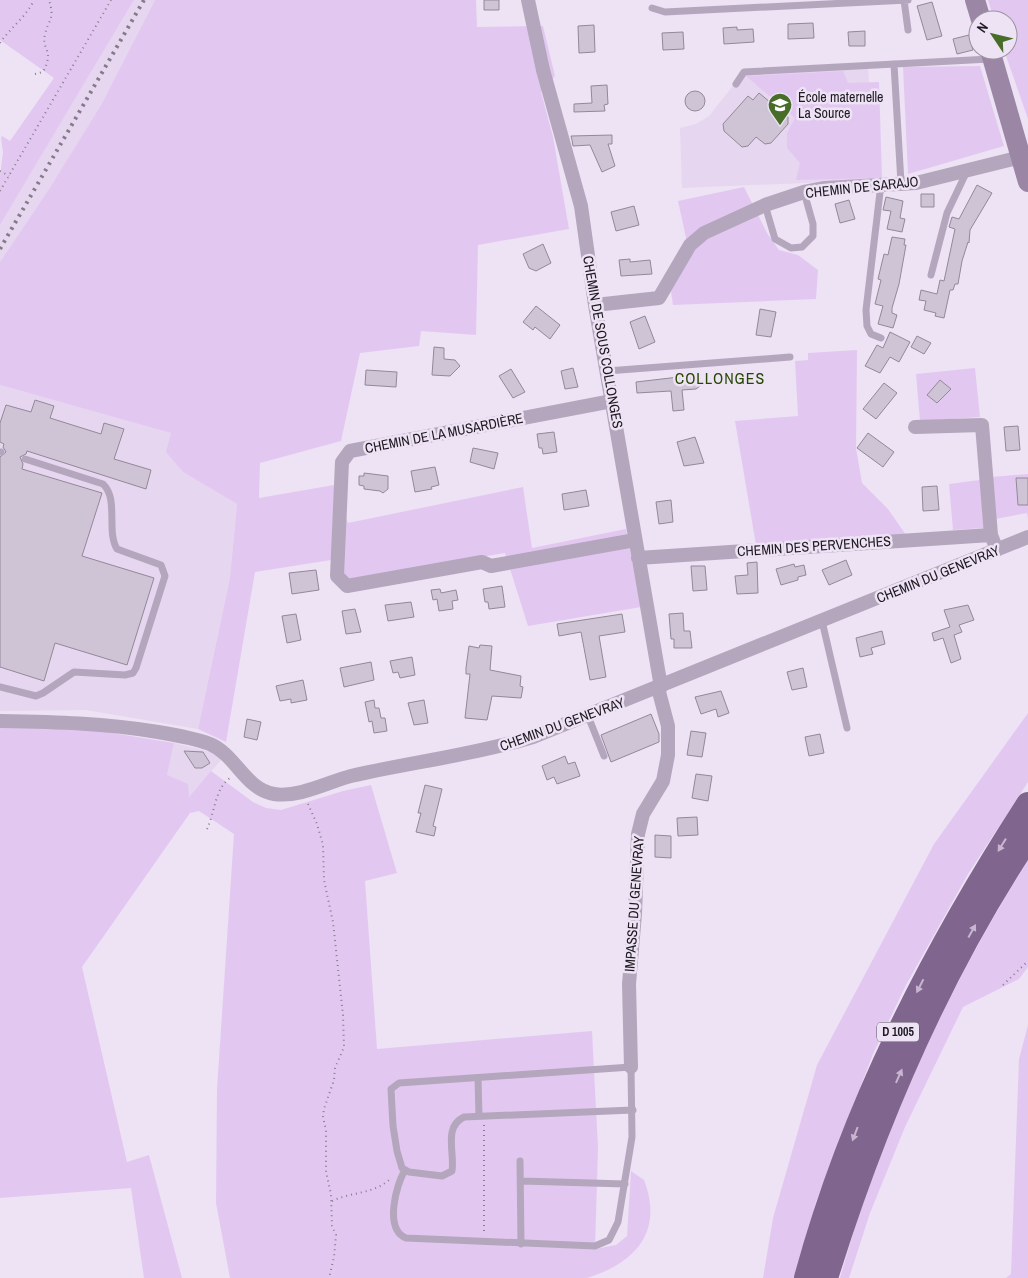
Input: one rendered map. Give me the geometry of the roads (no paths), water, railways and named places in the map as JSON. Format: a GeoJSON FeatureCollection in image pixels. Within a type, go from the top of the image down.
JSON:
{"type":"FeatureCollection","features":[{"type":"Feature","properties":{"kind":"highway","name":"D 1005"},"geometry":{"type":"LineString","coordinates":[[806,1278],[848,1152],[914,999],[971,894],[1028,804]]}},
{"type":"Feature","properties":{"kind":"highway","name":"D 1005"},"geometry":{"type":"LineString","coordinates":[[826,1278],[885,1107],[913,1044],[936,997],[984,909],[1028,838]]}},
{"type":"Feature","properties":{"kind":"main road"},"geometry":{"type":"LineString","coordinates":[[993,60],[1028,182]]}},
{"type":"Feature","properties":{"kind":"street","name":"CHEMIN DE SOUS COLLONGES"},"geometry":{"type":"LineString","coordinates":[[528,0],[543,70],[581,206],[595,305],[660,688]]}},
{"type":"Feature","properties":{"kind":"street","name":"CHEMIN DE SARAJO"},"geometry":{"type":"LineString","coordinates":[[595,305],[659,298],[690,245],[704,234],[764,205],[804,192],[881,184],[916,183],[1020,157]]}},
{"type":"Feature","properties":{"kind":"street","name":"CHEMIN DE LA MUSARDIÈRE"},"geometry":{"type":"LineString","coordinates":[[612,401],[350,451],[342,462],[337,576],[347,586],[482,562],[491,566],[635,540]]}},
{"type":"Feature","properties":{"kind":"street"},"geometry":{"type":"LineString","coordinates":[[915,427],[982,425],[991,535],[997,550]]}},
{"type":"Feature","properties":{"kind":"street","name":"CHEMIN DES PERVENCHES"},"geometry":{"type":"LineString","coordinates":[[638,558],[991,535]]}},
{"type":"Feature","properties":{"kind":"street","name":"CHEMIN DU GENEVRAY"},"geometry":{"type":"LineString","coordinates":[[0,721],[88,722],[177,736],[217,747],[228,755],[255,786],[268,792],[282,794],[299,791],[366,773],[503,746],[660,688],[1028,537]]}},
{"type":"Feature","properties":{"kind":"street","name":"IMPASSE DU GENEVRAY"},"geometry":{"type":"LineString","coordinates":[[631,1067],[629,984],[635,914],[637,844],[643,814],[663,781],[668,756],[668,726],[660,688]]}},
{"type":"Feature","properties":{"kind":"lane"},"geometry":{"type":"LineString","coordinates":[[904,0],[908,30]]}},
{"type":"Feature","properties":{"kind":"lane"},"geometry":{"type":"LineString","coordinates":[[652,8],[665,12],[908,0]]}},
{"type":"Feature","properties":{"kind":"lane"},"geometry":{"type":"LineString","coordinates":[[736,84],[744,72],[784,68],[894,64],[968,56]]}},
{"type":"Feature","properties":{"kind":"lane"},"geometry":{"type":"LineString","coordinates":[[894,64],[901,183]]}},
{"type":"Feature","properties":{"kind":"lane"},"geometry":{"type":"LineString","coordinates":[[931,275],[947,213],[968,171]]}},
{"type":"Feature","properties":{"kind":"lane"},"geometry":{"type":"LineString","coordinates":[[881,184],[866,310],[867,326],[871,334],[881,338]]}},
{"type":"Feature","properties":{"kind":"lane"},"geometry":{"type":"LineString","coordinates":[[764,205],[775,239],[791,248],[802,246],[813,236],[813,224],[804,192]]}},
{"type":"Feature","properties":{"kind":"lane"},"geometry":{"type":"LineString","coordinates":[[607,371],[790,357]]}},
{"type":"Feature","properties":{"kind":"lane"},"geometry":{"type":"LineString","coordinates":[[0,687],[36,696],[44,693],[74,672],[130,674],[136,668],[165,576],[161,565],[117,549],[114,542],[109,494],[103,484],[25,459]]}},
{"type":"Feature","properties":{"kind":"lane"},"geometry":{"type":"LineString","coordinates":[[822,621],[847,728]]}},
{"type":"Feature","properties":{"kind":"lane"},"geometry":{"type":"LineString","coordinates":[[588,716],[604,756]]}},
{"type":"Feature","properties":{"kind":"lane"},"geometry":{"type":"LineString","coordinates":[[405,1170],[400,1181],[394,1214],[394,1226],[398,1233],[410,1238],[584,1247],[604,1243],[617,1229],[625,1184],[632,1137],[633,1110],[631,1067],[399,1084],[392,1086],[390,1092],[399,1161],[405,1170],[442,1176],[449,1174],[452,1167],[451,1135],[454,1126],[464,1117],[633,1110]]}},
{"type":"Feature","properties":{"kind":"lane"},"geometry":{"type":"LineString","coordinates":[[478,1078],[482,1116]]}},
{"type":"Feature","properties":{"kind":"lane"},"geometry":{"type":"LineString","coordinates":[[520,1161],[522,1182],[521,1244]]}},
{"type":"Feature","properties":{"kind":"lane"},"geometry":{"type":"LineString","coordinates":[[522,1182],[625,1184]]}},
{"type":"Feature","properties":{"kind":"railway"},"geometry":{"type":"LineString","coordinates":[[0,249],[144,0]]}},
{"type":"Feature","properties":{"kind":"place","name":"École maternelle La Source"},"geometry":{"type":"Point","coordinates":[780,126]}},
{"type":"Feature","properties":{"kind":"district","name":"COLLONGES"},"geometry":{"type":"Point","coordinates":[720,378]}}]}
